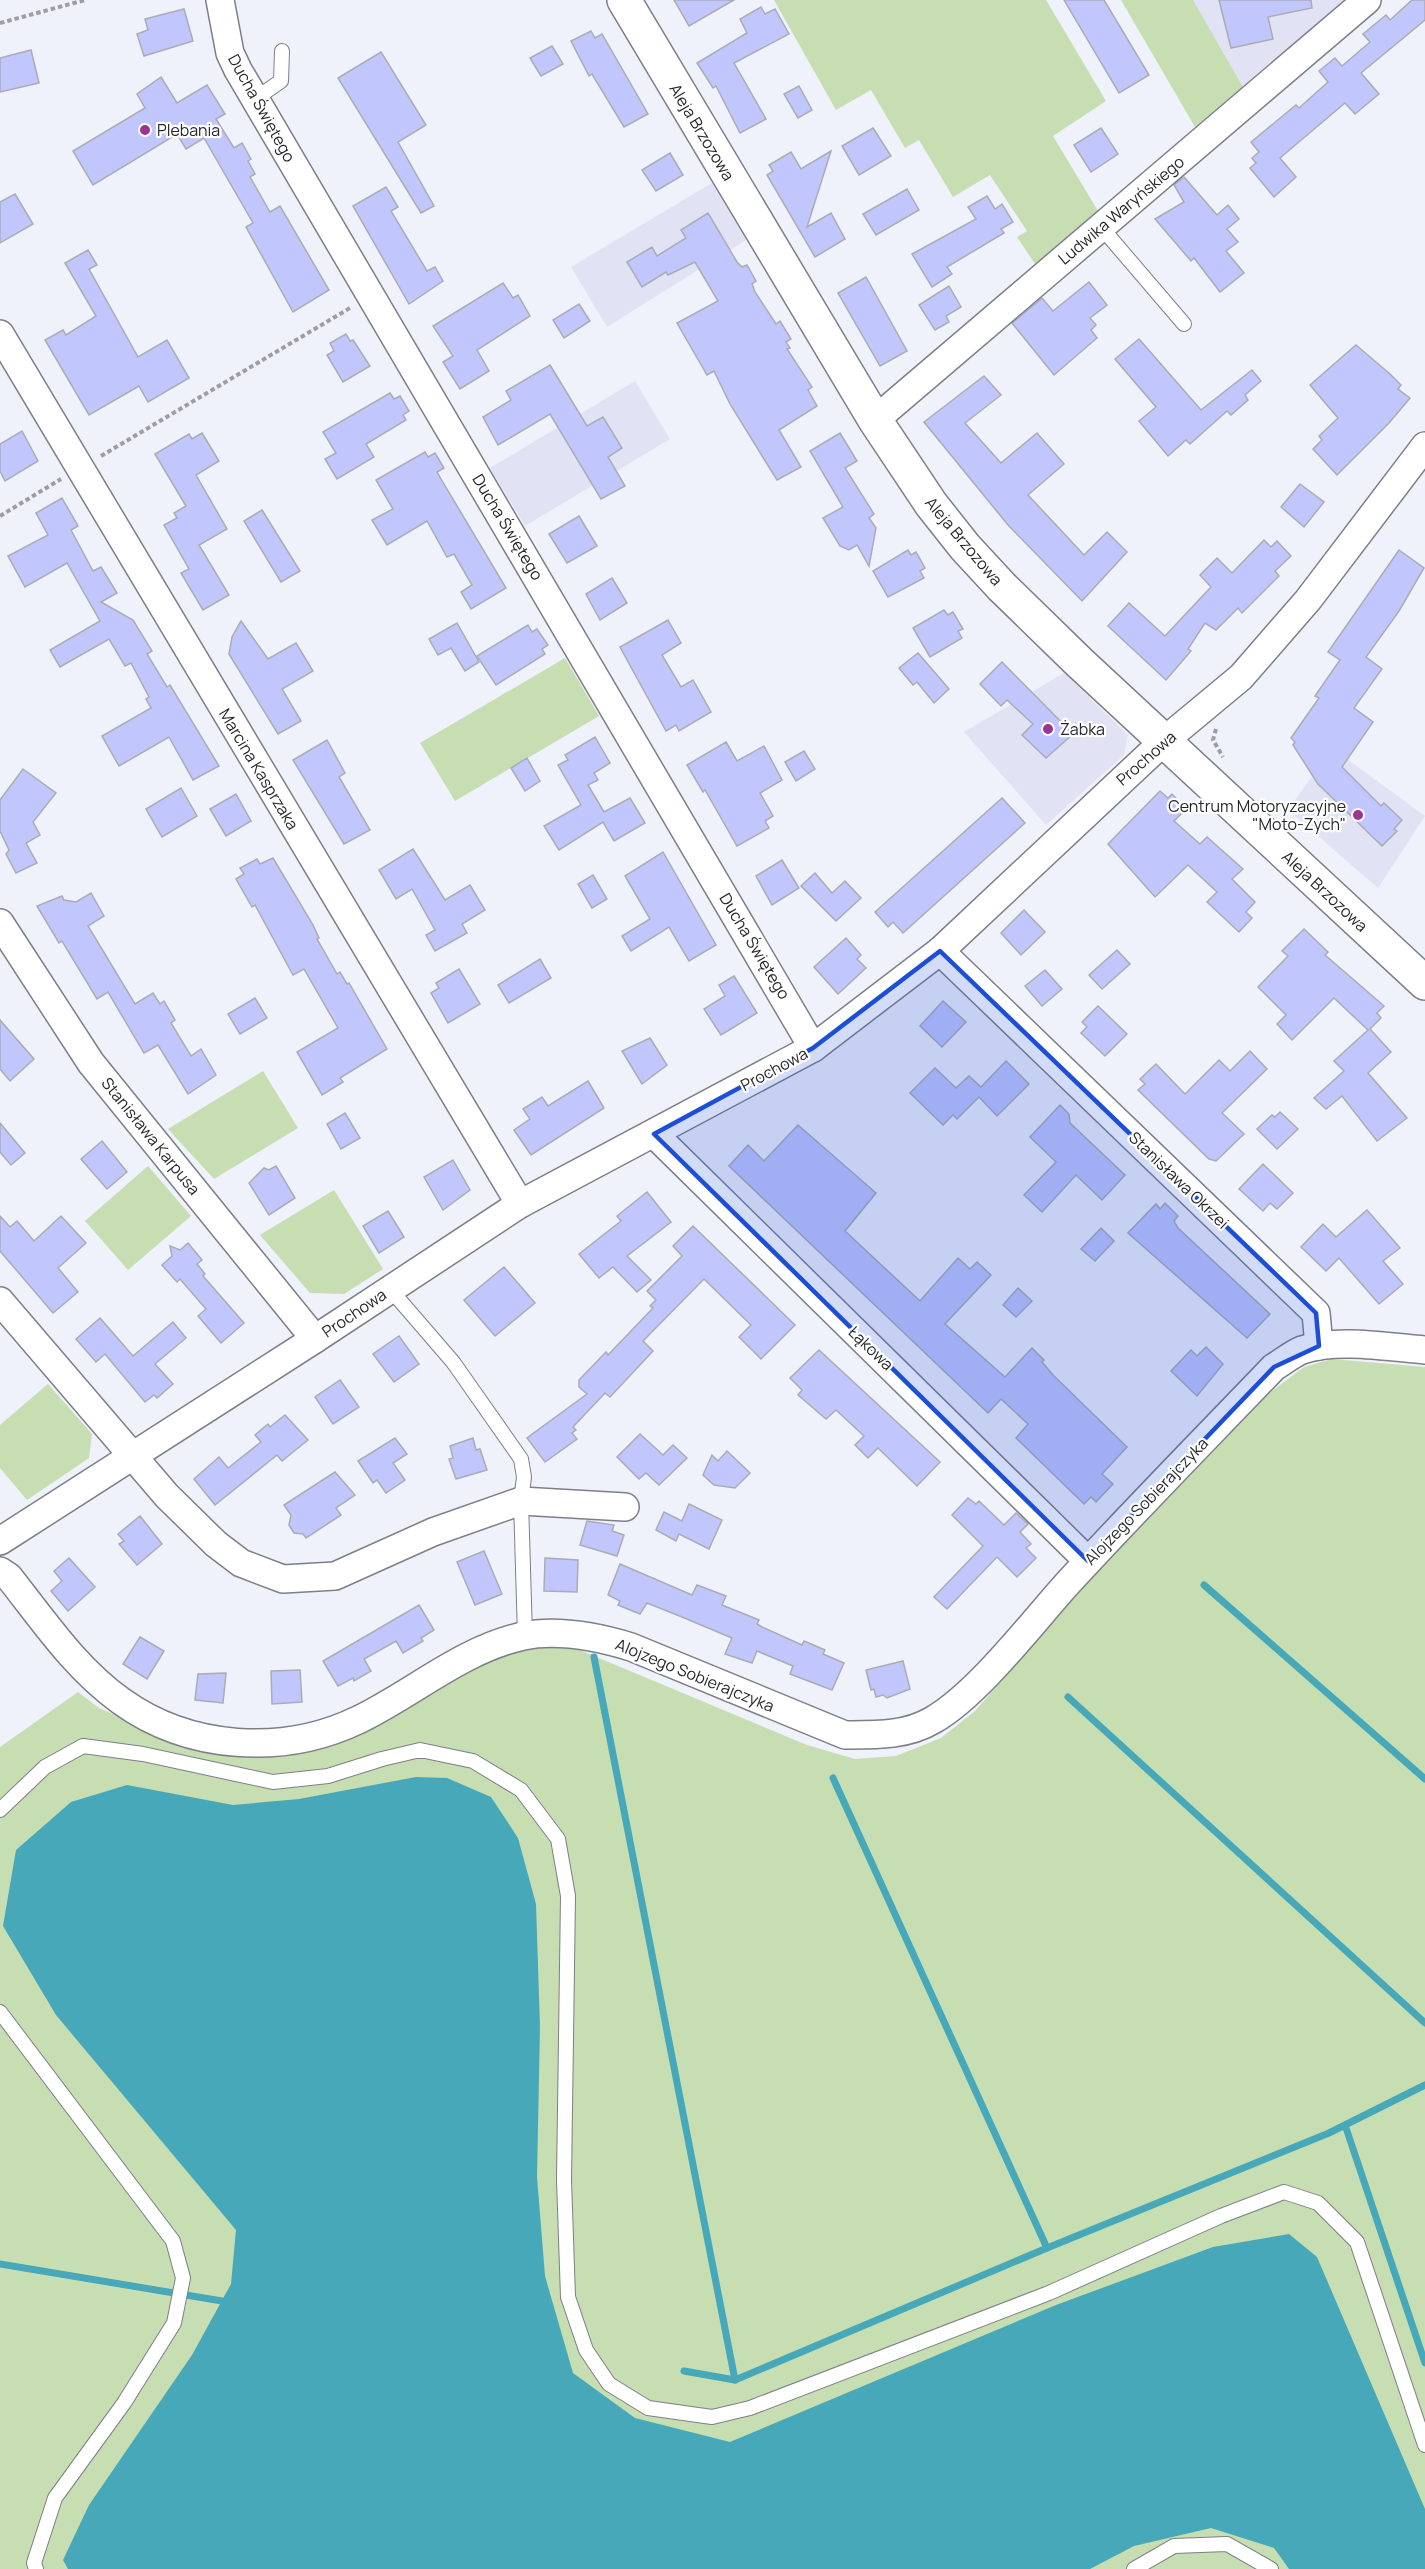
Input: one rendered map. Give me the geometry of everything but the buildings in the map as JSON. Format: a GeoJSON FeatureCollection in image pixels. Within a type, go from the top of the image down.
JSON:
{"type":"FeatureCollection","features":[{"type":"Feature","properties":{"kind":"street","name":"Ducha Świętego"},"geometry":{"type":"LineString","coordinates":[[220,0],[230,53],[255,99],[813,1048]]}},
{"type":"Feature","properties":{"kind":"street","name":"Aleja Brzozowa"},"geometry":{"type":"LineString","coordinates":[[624,0],[875,420],[931,504],[965,547],[1002,587],[1164,741],[1425,983]]}},
{"type":"Feature","properties":{"kind":"street","name":"Ludwika Waryńskiego"},"geometry":{"type":"LineString","coordinates":[[875,420],[1367,0]]}},
{"type":"Feature","properties":{"kind":"street","name":"Marcina Kasprzaka"},"geometry":{"type":"LineString","coordinates":[[0,334],[520,1204]]}},
{"type":"Feature","properties":{"kind":"street","name":"Prochowa"},"geometry":{"type":"LineString","coordinates":[[0,1541],[520,1204],[813,1048],[940,951],[1164,741],[1241,677],[1308,600],[1425,446]]}},
{"type":"Feature","properties":{"kind":"street","name":"Stanisława Karpusa"},"geometry":{"type":"LineString","coordinates":[[0,923],[92,1062],[315,1339]]}},
{"type":"Feature","properties":{"kind":"street","name":"Stanisława Okrzei"},"geometry":{"type":"LineString","coordinates":[[940,951],[1316,1313],[1319,1346]]}},
{"type":"Feature","properties":{"kind":"street","name":"Łąkowa"},"geometry":{"type":"LineString","coordinates":[[654,1134],[1088,1561]]}},
{"type":"Feature","properties":{"kind":"street"},"geometry":{"type":"LineString","coordinates":[[0,1301],[167,1496],[216,1544],[241,1563],[283,1580],[336,1576],[433,1532],[521,1501],[625,1507]]}},
{"type":"Feature","properties":{"kind":"street"},"geometry":{"type":"LineString","coordinates":[[1319,1346],[1369,1346],[1425,1350]]}},
{"type":"Feature","properties":{"kind":"street","name":"Alojzego Sobierajczyka"},"geometry":{"type":"LineString","coordinates":[[0,1571],[9,1577],[81,1667],[121,1701],[162,1725],[228,1758],[267,1744],[332,1731],[360,1719],[449,1665],[481,1650],[525,1636],[600,1637],[631,1647],[845,1735],[881,1735],[916,1727],[932,1720],[952,1706],[1274,1367],[1301,1350],[1319,1346]]}},
{"type":"Feature","properties":{"kind":"lane"},"geometry":{"type":"LineString","coordinates":[[255,99],[281,81],[282,51]]}},
{"type":"Feature","properties":{"kind":"lane"},"geometry":{"type":"LineString","coordinates":[[1101,227],[1185,324]]}},
{"type":"Feature","properties":{"kind":"lane"},"geometry":{"type":"LineString","coordinates":[[390,1289],[453,1362],[521,1459],[524,1477],[521,1501],[525,1636]]}},
{"type":"Feature","properties":{"kind":"lane"},"geometry":{"type":"LineString","coordinates":[[0,1810],[45,1767],[83,1746],[143,1754],[228,1758],[273,1782],[328,1776],[381,1759],[420,1750],[473,1761],[521,1790],[558,1839],[568,1896],[564,2180],[568,2297],[586,2350],[609,2384],[648,2408],[712,2417],[750,2408],[1049,2293],[1221,2216],[1284,2192],[1318,2203],[1357,2242],[1425,2445]]}},
{"type":"Feature","properties":{"kind":"lane"},"geometry":{"type":"LineString","coordinates":[[0,2012],[173,2241],[183,2278],[174,2323],[124,2403],[55,2498],[34,2563],[36,2569]]}},
{"type":"Feature","properties":{"kind":"lane"},"geometry":{"type":"LineString","coordinates":[[1134,2569],[1174,2546],[1227,2544],[1271,2569]]}},
{"type":"Feature","properties":{"kind":"path"},"geometry":{"type":"LineString","coordinates":[[0,23],[85,0]]}},
{"type":"Feature","properties":{"kind":"path"},"geometry":{"type":"LineString","coordinates":[[0,516],[372,296]]}},
{"type":"Feature","properties":{"kind":"highlighted area"},"geometry":{"type":"Polygon","coordinates":[[[940,951],[1316,1313],[1319,1346],[1274,1367],[1088,1561],[654,1134],[813,1048],[940,951]]]}},
{"type":"Feature","properties":{"kind":"shaded area"},"geometry":{"type":"Polygon","coordinates":[[[1193,0],[1346,0],[1243,87],[1193,0]]]}},
{"type":"Feature","properties":{"kind":"shaded area"},"geometry":{"type":"Polygon","coordinates":[[[712,183],[746,240],[607,327],[571,267],[712,183]]]}},
{"type":"Feature","properties":{"kind":"shaded area"},"geometry":{"type":"Polygon","coordinates":[[[635,381],[670,439],[525,526],[490,468],[635,381]]]}},
{"type":"Feature","properties":{"kind":"shaded area"},"geometry":{"type":"Polygon","coordinates":[[[1064,673],[1128,735],[1124,755],[1046,825],[964,732],[1064,673]]]}},
{"type":"Feature","properties":{"kind":"shaded area"},"geometry":{"type":"Polygon","coordinates":[[[1332,748],[1425,816],[1378,888],[1288,810],[1332,748]]]}},
{"type":"Feature","properties":{"kind":"green space"},"geometry":{"type":"Polygon","coordinates":[[[774,0],[1046,0],[1106,101],[1053,136],[1098,211],[1035,264],[1017,237],[1027,231],[990,175],[953,197],[919,140],[905,148],[871,90],[836,110],[774,0]]]}},
{"type":"Feature","properties":{"kind":"green space"},"geometry":{"type":"Polygon","coordinates":[[[1121,0],[1193,0],[1243,87],[1195,127],[1121,0]]]}},
{"type":"Feature","properties":{"kind":"green space"},"geometry":{"type":"Polygon","coordinates":[[[565,658],[599,716],[455,801],[420,743],[565,658]]]}},
{"type":"Feature","properties":{"kind":"green space"},"geometry":{"type":"Polygon","coordinates":[[[263,1071],[298,1128],[214,1179],[168,1129],[263,1071]]]}},
{"type":"Feature","properties":{"kind":"green space"},"geometry":{"type":"Polygon","coordinates":[[[148,1166],[191,1216],[128,1270],[85,1221],[148,1166]]]}},
{"type":"Feature","properties":{"kind":"green space"},"geometry":{"type":"Polygon","coordinates":[[[334,1190],[383,1269],[344,1294],[310,1293],[260,1235],[334,1190]]]}},
{"type":"Feature","properties":{"kind":"green space"},"geometry":{"type":"Polygon","coordinates":[[[1332,1359],[1425,1367],[1425,2569],[0,2569],[0,1747],[78,1692],[99,1708],[158,1734],[251,1753],[493,1656],[529,1646],[563,1643],[807,1745],[855,1759],[896,1756],[941,1738],[975,1711],[1096,1573],[1272,1391],[1304,1367],[1332,1359]]]}},
{"type":"Feature","properties":{"kind":"green space"},"geometry":{"type":"Polygon","coordinates":[[[48,1384],[92,1434],[89,1458],[27,1500],[0,1468],[0,1425],[48,1384]]]}},
{"type":"Feature","properties":{"kind":"water"},"geometry":{"type":"Polygon","coordinates":[[[416,1777],[447,1778],[491,1797],[518,1838],[536,1904],[540,2027],[537,2177],[545,2276],[573,2373],[635,2418],[730,2442],[1056,2305],[1213,2247],[1289,2234],[1317,2257],[1425,2509],[1425,2569],[1289,2569],[1274,2548],[1211,2528],[1134,2546],[1090,2569],[68,2569],[63,2560],[89,2505],[192,2355],[231,2284],[236,2230],[56,2015],[3,1926],[16,1850],[71,1802],[127,1785],[233,1805],[299,1799],[416,1777]]]}},
{"type":"Feature","properties":{"kind":"waterway"},"geometry":{"type":"LineString","coordinates":[[1204,1585],[1425,1779]]}},
{"type":"Feature","properties":{"kind":"waterway"},"geometry":{"type":"LineString","coordinates":[[594,1657],[735,2380]]}},
{"type":"Feature","properties":{"kind":"waterway"},"geometry":{"type":"LineString","coordinates":[[1068,1697],[1425,2023]]}},
{"type":"Feature","properties":{"kind":"waterway"},"geometry":{"type":"LineString","coordinates":[[833,1778],[1047,2248]]}},
{"type":"Feature","properties":{"kind":"waterway"},"geometry":{"type":"LineString","coordinates":[[684,2371],[735,2380],[1047,2248],[1329,2133],[1425,2085]]}},
{"type":"Feature","properties":{"kind":"waterway"},"geometry":{"type":"LineString","coordinates":[[1345,2125],[1425,2363]]}},
{"type":"Feature","properties":{"kind":"waterway"},"geometry":{"type":"LineString","coordinates":[[0,2264],[228,2302]]}},
{"type":"Feature","properties":{"kind":"place","name":"Plebania"},"geometry":{"type":"Point","coordinates":[145,130]}},
{"type":"Feature","properties":{"kind":"place","name":"Żabka"},"geometry":{"type":"Point","coordinates":[1048,729]}},
{"type":"Feature","properties":{"kind":"place","name":"Centrum Motoryzacyjne \"Moto-Zych\""},"geometry":{"type":"Point","coordinates":[1358,815]}}]}
